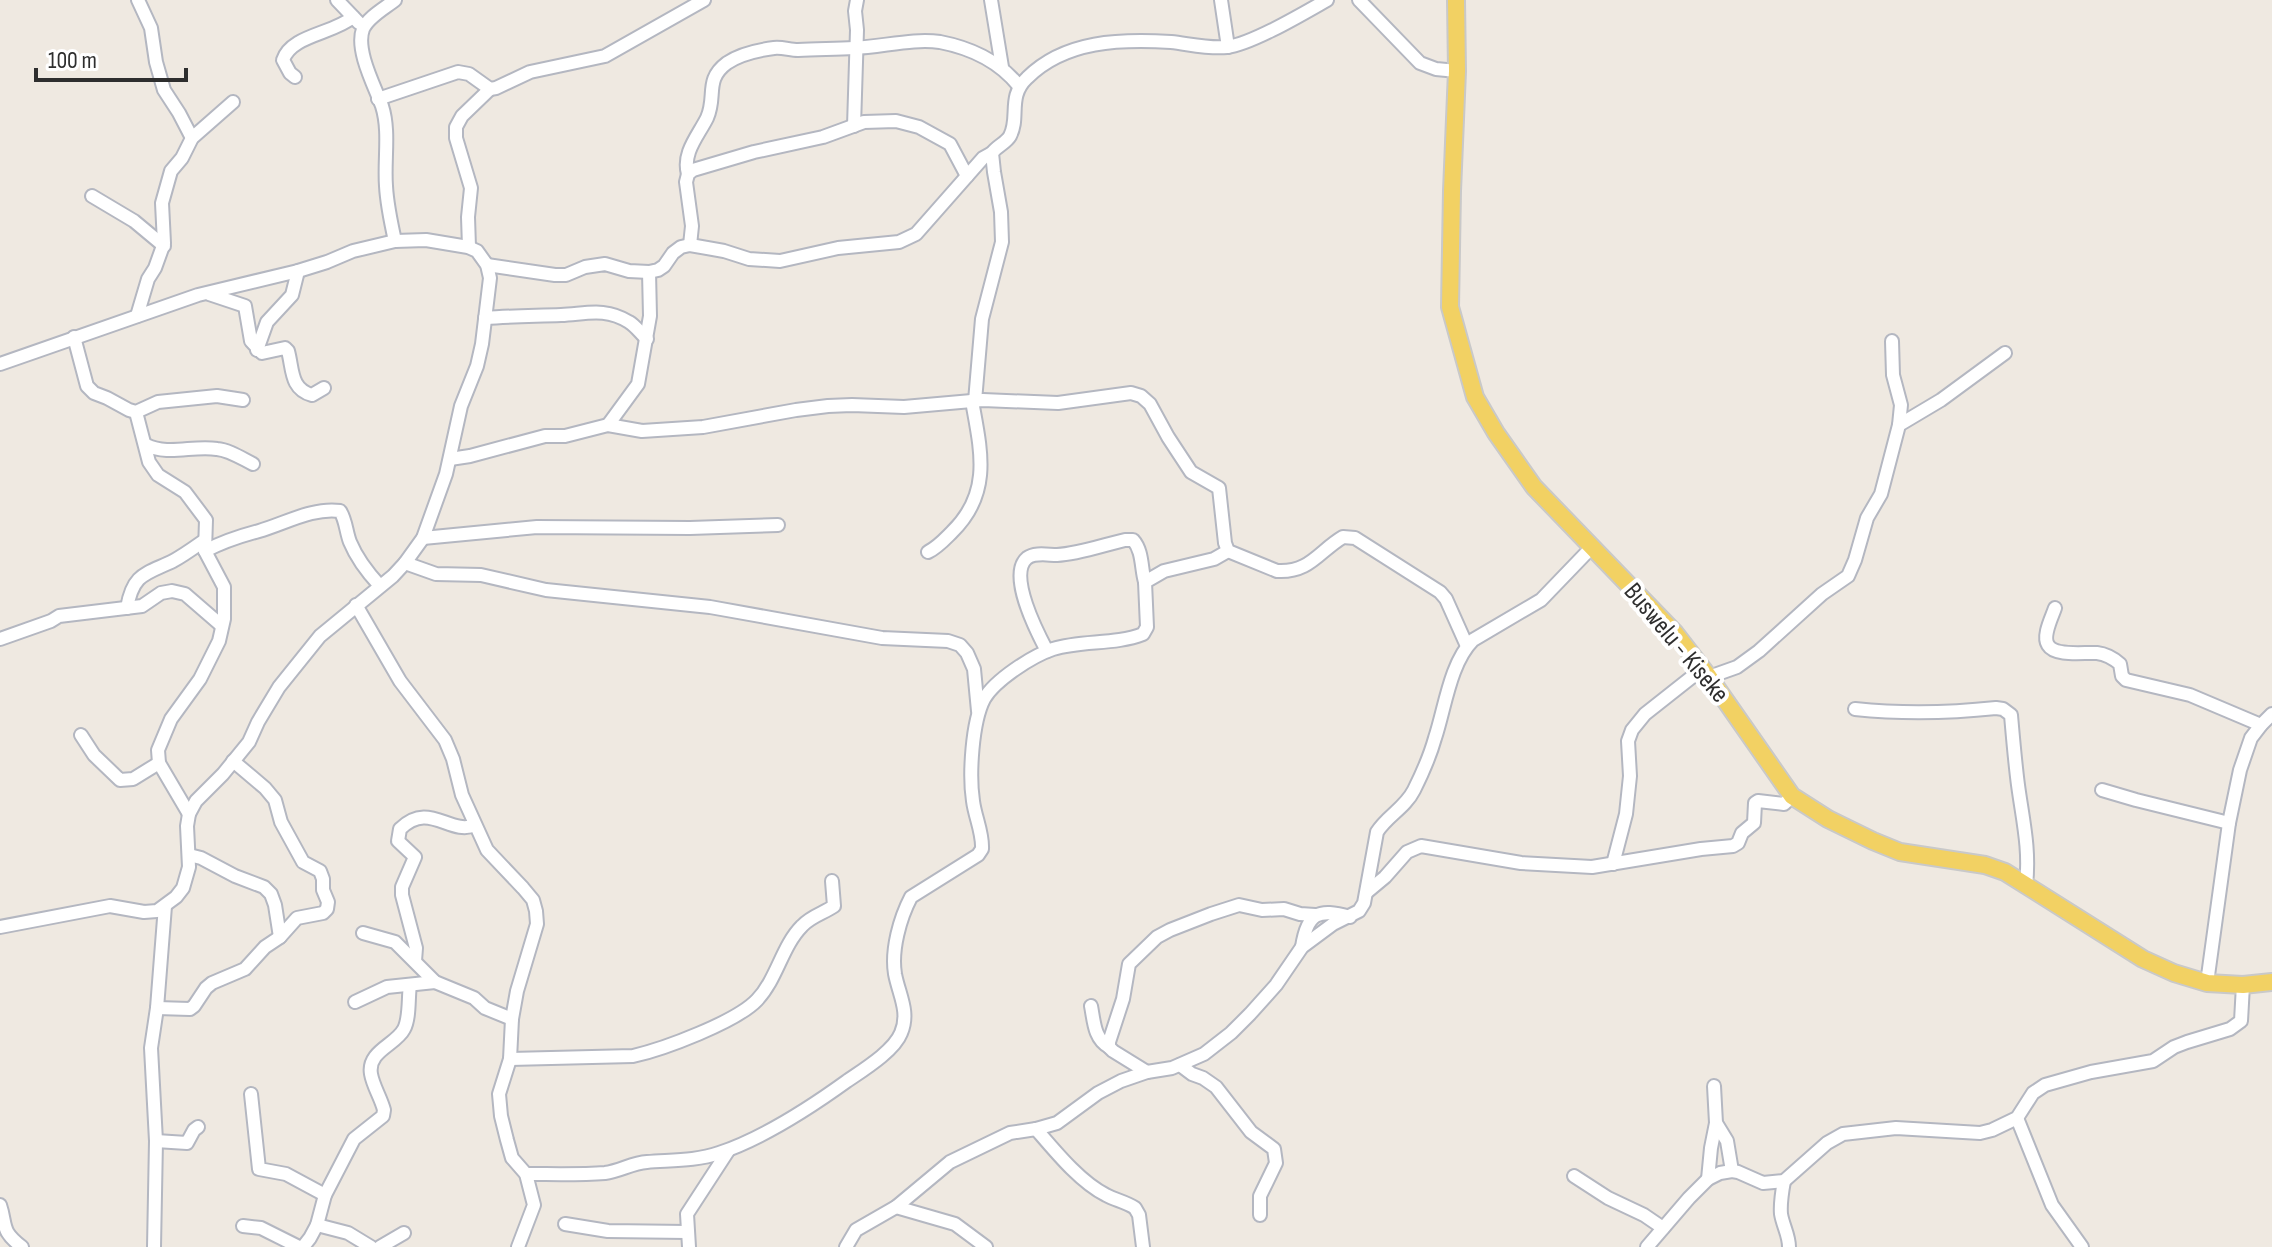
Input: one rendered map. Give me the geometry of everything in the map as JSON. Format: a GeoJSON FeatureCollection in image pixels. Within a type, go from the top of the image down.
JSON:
{"type":"FeatureCollection","features":[{"type":"Feature","properties":{"kind":"main road","name":"Buswelu - Kiseke"},"geometry":{"type":"LineString","coordinates":[[1456,0],[1450,307],[1475,397],[1534,487],[1675,633],[1792,796],[1828,819],[1900,852],[1985,865],[2005,872],[2143,959],[2174,973],[2207,983],[2243,985],[2272,982]]}},
{"type":"Feature","properties":{"kind":"street"},"geometry":{"type":"LineString","coordinates":[[138,0],[151,28],[164,90],[192,138]]}},
{"type":"Feature","properties":{"kind":"street"},"geometry":{"type":"LineString","coordinates":[[337,0],[363,29]]}},
{"type":"Feature","properties":{"kind":"street"},"geometry":{"type":"LineString","coordinates":[[395,0],[363,29],[362,42],[369,74],[383,108],[385,185],[395,241]]}},
{"type":"Feature","properties":{"kind":"street"},"geometry":{"type":"LineString","coordinates":[[469,247],[471,188],[456,138],[456,127],[462,116],[490,89],[530,72],[605,56],[704,0]]}},
{"type":"Feature","properties":{"kind":"street"},"geometry":{"type":"LineString","coordinates":[[854,126],[857,0]]}},
{"type":"Feature","properties":{"kind":"street"},"geometry":{"type":"LineString","coordinates":[[991,0],[1002,67]]}},
{"type":"Feature","properties":{"kind":"street"},"geometry":{"type":"LineString","coordinates":[[1221,0],[1228,47]]}},
{"type":"Feature","properties":{"kind":"street"},"geometry":{"type":"LineString","coordinates":[[487,265],[555,275],[605,264],[629,271],[649,272],[664,266],[681,247],[690,245],[749,259],[780,261],[838,248],[899,242],[916,234],[983,158],[1010,135],[1019,86],[1040,65],[1055,56],[1095,43],[1143,41],[1228,47],[1262,34],[1327,0]]}},
{"type":"Feature","properties":{"kind":"street"},"geometry":{"type":"LineString","coordinates":[[1359,0],[1420,63],[1436,69],[1457,71]]}},
{"type":"Feature","properties":{"kind":"street"},"geometry":{"type":"LineString","coordinates":[[295,77],[283,60],[289,48],[345,24],[353,17]]}},
{"type":"Feature","properties":{"kind":"street"},"geometry":{"type":"LineString","coordinates":[[690,245],[692,226],[685,166],[711,109],[712,80],[730,61],[746,54],[780,48],[857,48],[939,42],[1002,67],[1019,86]]}},
{"type":"Feature","properties":{"kind":"street"},"geometry":{"type":"LineString","coordinates":[[378,99],[458,72],[469,74],[490,89]]}},
{"type":"Feature","properties":{"kind":"street"},"geometry":{"type":"LineString","coordinates":[[137,316],[148,279],[164,246],[162,203],[171,171],[192,138],[233,102]]}},
{"type":"Feature","properties":{"kind":"street"},"geometry":{"type":"LineString","coordinates":[[688,174],[754,152],[823,137],[864,122],[896,121],[919,127],[950,144],[967,176]]}},
{"type":"Feature","properties":{"kind":"street"},"geometry":{"type":"LineString","coordinates":[[928,552],[962,522],[974,502],[982,468],[974,401],[982,319],[1002,242],[992,153]]}},
{"type":"Feature","properties":{"kind":"street"},"geometry":{"type":"LineString","coordinates":[[92,196],[134,221],[164,246]]}},
{"type":"Feature","properties":{"kind":"street"},"geometry":{"type":"LineString","coordinates":[[0,364],[206,293],[298,271],[353,251],[395,241],[426,240],[469,247],[477,251],[487,265],[490,278],[477,366],[461,406],[450,459],[423,538],[405,563],[320,636],[279,687],[249,742],[196,801],[187,826],[189,867],[183,888],[157,911],[101,907],[0,927]]}},
{"type":"Feature","properties":{"kind":"street"},"geometry":{"type":"LineString","coordinates":[[257,350],[267,322],[292,295],[298,271]]}},
{"type":"Feature","properties":{"kind":"street"},"geometry":{"type":"LineString","coordinates":[[608,425],[638,384],[650,316],[649,272]]}},
{"type":"Feature","properties":{"kind":"street"},"geometry":{"type":"LineString","coordinates":[[206,293],[245,306],[251,341],[257,350],[262,353],[285,348],[294,382],[306,394],[312,395],[324,388]]}},
{"type":"Feature","properties":{"kind":"street"},"geometry":{"type":"LineString","coordinates":[[485,318],[592,311],[627,321],[647,339]]}},
{"type":"Feature","properties":{"kind":"street"},"geometry":{"type":"LineString","coordinates":[[74,337],[90,391],[136,412],[153,469],[185,492],[206,520],[205,545],[224,587],[219,641],[200,679],[171,719],[158,750],[159,763],[189,814]]}},
{"type":"Feature","properties":{"kind":"street"},"geometry":{"type":"LineString","coordinates":[[1613,864],[1626,814],[1630,776],[1628,741],[1632,730],[1645,714],[1706,673],[1737,667],[1822,594],[1848,576],[1867,518],[1881,494],[1899,425],[1901,405],[1893,375],[1892,341]]}},
{"type":"Feature","properties":{"kind":"street"},"geometry":{"type":"LineString","coordinates":[[1899,425],[1941,400],[2005,353]]}},
{"type":"Feature","properties":{"kind":"street"},"geometry":{"type":"LineString","coordinates":[[450,459],[545,436],[565,436],[608,425],[642,431],[703,427],[828,406],[904,407],[974,401],[1058,403],[1131,393],[1141,396],[1150,404],[1191,472],[1219,488],[1228,551],[1284,572],[1314,561],[1343,537],[1355,538],[1440,592],[1467,646]]}},
{"type":"Feature","properties":{"kind":"street"},"geometry":{"type":"LineString","coordinates":[[136,412],[158,402],[217,396],[243,400]]}},
{"type":"Feature","properties":{"kind":"street"},"geometry":{"type":"LineString","coordinates":[[146,445],[167,450],[220,449],[253,464]]}},
{"type":"Feature","properties":{"kind":"street"},"geometry":{"type":"LineString","coordinates":[[127,608],[133,588],[144,573],[205,545],[324,511],[340,511],[343,515],[355,552],[380,586]]}},
{"type":"Feature","properties":{"kind":"street"},"geometry":{"type":"LineString","coordinates":[[423,538],[537,527],[733,528],[778,525]]}},
{"type":"Feature","properties":{"kind":"street"},"geometry":{"type":"LineString","coordinates":[[978,713],[985,697],[997,684],[1038,655],[1069,645],[1143,634],[1147,627],[1145,582],[1139,551],[1133,540],[1060,555],[1033,555],[1022,564],[1022,587],[1031,619],[1047,651]]}},
{"type":"Feature","properties":{"kind":"street"},"geometry":{"type":"LineString","coordinates":[[846,1247],[856,1230],[910,1197],[950,1162],[997,1137],[1057,1123],[1098,1093],[1121,1081],[1172,1068],[1204,1054],[1241,1024],[1276,985],[1302,947],[1333,924],[1359,911],[1364,903],[1377,832],[1401,809],[1414,790],[1435,738],[1449,687],[1467,646],[1541,600],[1592,547]]}},
{"type":"Feature","properties":{"kind":"street"},"geometry":{"type":"LineString","coordinates":[[1145,582],[1164,571],[1214,559],[1228,551]]}},
{"type":"Feature","properties":{"kind":"street"},"geometry":{"type":"LineString","coordinates":[[405,563],[436,574],[481,575],[546,590],[710,607],[882,638],[948,641],[960,645],[974,669],[978,713],[970,770],[982,849],[978,855],[911,897],[907,905],[895,962],[895,975],[906,1019],[897,1042],[833,1092],[757,1137],[728,1150],[702,1157],[631,1164],[608,1173],[526,1174]]}},
{"type":"Feature","properties":{"kind":"street"},"geometry":{"type":"LineString","coordinates":[[0,639],[59,616],[142,606],[161,593],[172,591],[185,594],[222,626]]}},
{"type":"Feature","properties":{"kind":"street"},"geometry":{"type":"LineString","coordinates":[[356,605],[400,681],[445,740],[462,795],[487,850],[533,900],[537,924],[517,991],[510,1059],[499,1094],[501,1116],[512,1158],[526,1174],[534,1205]]}},
{"type":"Feature","properties":{"kind":"street"},"geometry":{"type":"LineString","coordinates":[[2055,608],[2047,636],[2050,647],[2075,654],[2098,653],[2111,657],[2120,664],[2126,680],[2190,695],[2261,725]]}},
{"type":"Feature","properties":{"kind":"street"},"geometry":{"type":"LineString","coordinates":[[1855,709],[1918,713],[1996,708],[2011,715],[2029,859],[2026,886]]}},
{"type":"Feature","properties":{"kind":"street"},"geometry":{"type":"LineString","coordinates":[[2207,983],[2229,823],[2242,762],[2251,738],[2272,714]]}},
{"type":"Feature","properties":{"kind":"street"},"geometry":{"type":"LineString","coordinates":[[81,735],[94,755],[120,780],[133,779],[159,763]]}},
{"type":"Feature","properties":{"kind":"street"},"geometry":{"type":"LineString","coordinates":[[157,1008],[194,1006],[206,988],[245,969],[297,918],[323,913],[327,909],[320,871],[303,862],[281,822],[275,800],[233,761]]}},
{"type":"Feature","properties":{"kind":"street"},"geometry":{"type":"LineString","coordinates":[[2102,790],[2229,823]]}},
{"type":"Feature","properties":{"kind":"street"},"geometry":{"type":"LineString","coordinates":[[1367,892],[1407,852],[1421,846],[1521,863],[1592,867],[1733,846],[1754,823],[1755,803],[1784,804],[1792,796]]}},
{"type":"Feature","properties":{"kind":"street"},"geometry":{"type":"LineString","coordinates":[[415,961],[416,948],[402,887],[415,857],[398,841],[400,829],[422,818],[436,818],[467,829],[475,825]]}},
{"type":"Feature","properties":{"kind":"street"},"geometry":{"type":"LineString","coordinates":[[189,855],[264,887],[275,905],[280,937]]}},
{"type":"Feature","properties":{"kind":"street"},"geometry":{"type":"LineString","coordinates":[[510,1059],[633,1056],[726,1021],[757,1000],[766,989],[802,926],[834,906],[832,881]]}},
{"type":"Feature","properties":{"kind":"street"},"geometry":{"type":"LineString","coordinates":[[1109,1047],[1129,964],[1157,937],[1239,905],[1262,910],[1284,909],[1315,915],[1324,912],[1350,917]]}},
{"type":"Feature","properties":{"kind":"street"},"geometry":{"type":"LineString","coordinates":[[154,1247],[156,1141],[151,1048],[165,906]]}},
{"type":"Feature","properties":{"kind":"street"},"geometry":{"type":"LineString","coordinates":[[1302,947],[1308,923],[1315,915]]}},
{"type":"Feature","properties":{"kind":"street"},"geometry":{"type":"LineString","coordinates":[[363,933],[395,942],[435,982],[466,994],[485,1008],[512,1019]]}},
{"type":"Feature","properties":{"kind":"street"},"geometry":{"type":"LineString","coordinates":[[355,1002],[387,987],[435,982]]}},
{"type":"Feature","properties":{"kind":"street"},"geometry":{"type":"LineString","coordinates":[[243,1226],[261,1228],[301,1247],[310,1238],[325,1195],[354,1139],[383,1116],[383,1105],[371,1075],[371,1066],[382,1048],[402,1033],[406,1025],[410,985]]}},
{"type":"Feature","properties":{"kind":"street"},"geometry":{"type":"LineString","coordinates":[[1647,1247],[1708,1179],[1720,1173],[1732,1171],[1763,1183],[1784,1181],[1827,1143],[1843,1134],[1896,1128],[1980,1133],[2003,1127],[2017,1118],[2033,1093],[2045,1085],[2091,1072],[2153,1061],[2187,1042],[2230,1029],[2241,1021],[2243,985]]}},
{"type":"Feature","properties":{"kind":"street"},"geometry":{"type":"LineString","coordinates":[[1091,1006],[1096,1032],[1103,1044],[1147,1072]]}},
{"type":"Feature","properties":{"kind":"street"},"geometry":{"type":"LineString","coordinates":[[1180,1065],[1216,1087],[1251,1132],[1274,1149],[1276,1163],[1260,1196],[1260,1215]]}},
{"type":"Feature","properties":{"kind":"street"},"geometry":{"type":"LineString","coordinates":[[1708,1179],[1716,1123],[1714,1086]]}},
{"type":"Feature","properties":{"kind":"street"},"geometry":{"type":"LineString","coordinates":[[251,1094],[259,1169],[286,1174],[325,1195]]}},
{"type":"Feature","properties":{"kind":"street"},"geometry":{"type":"LineString","coordinates":[[2017,1118],[2052,1205],[2082,1247]]}},
{"type":"Feature","properties":{"kind":"street"},"geometry":{"type":"LineString","coordinates":[[1716,1123],[1727,1141],[1732,1171]]}},
{"type":"Feature","properties":{"kind":"street"},"geometry":{"type":"LineString","coordinates":[[156,1141],[187,1143],[198,1127]]}},
{"type":"Feature","properties":{"kind":"street"},"geometry":{"type":"LineString","coordinates":[[1036,1129],[1094,1188],[1135,1208],[1139,1215],[1143,1247]]}},
{"type":"Feature","properties":{"kind":"street"},"geometry":{"type":"LineString","coordinates":[[689,1247],[687,1214],[728,1150]]}},
{"type":"Feature","properties":{"kind":"street"},"geometry":{"type":"LineString","coordinates":[[702,1157],[713,1174]]}},
{"type":"Feature","properties":{"kind":"street"},"geometry":{"type":"LineString","coordinates":[[518,1247],[545,1174]]}},
{"type":"Feature","properties":{"kind":"street"},"geometry":{"type":"LineString","coordinates":[[1574,1176],[1663,1228]]}},
{"type":"Feature","properties":{"kind":"street"},"geometry":{"type":"LineString","coordinates":[[1784,1181],[1781,1215],[1788,1232],[1789,1247]]}},
{"type":"Feature","properties":{"kind":"street"},"geometry":{"type":"LineString","coordinates":[[910,1197],[916,1212]]}},
{"type":"Feature","properties":{"kind":"street"},"geometry":{"type":"LineString","coordinates":[[0,1205],[3,1224],[22,1247]]}},
{"type":"Feature","properties":{"kind":"street"},"geometry":{"type":"LineString","coordinates":[[896,1207],[955,1224],[986,1247]]}},
{"type":"Feature","properties":{"kind":"street"},"geometry":{"type":"LineString","coordinates":[[565,1224],[608,1231],[687,1232]]}},
{"type":"Feature","properties":{"kind":"street"},"geometry":{"type":"LineString","coordinates":[[317,1225],[348,1233],[371,1247]]}},
{"type":"Feature","properties":{"kind":"street"},"geometry":{"type":"LineString","coordinates":[[380,1247],[404,1233]]}}]}
